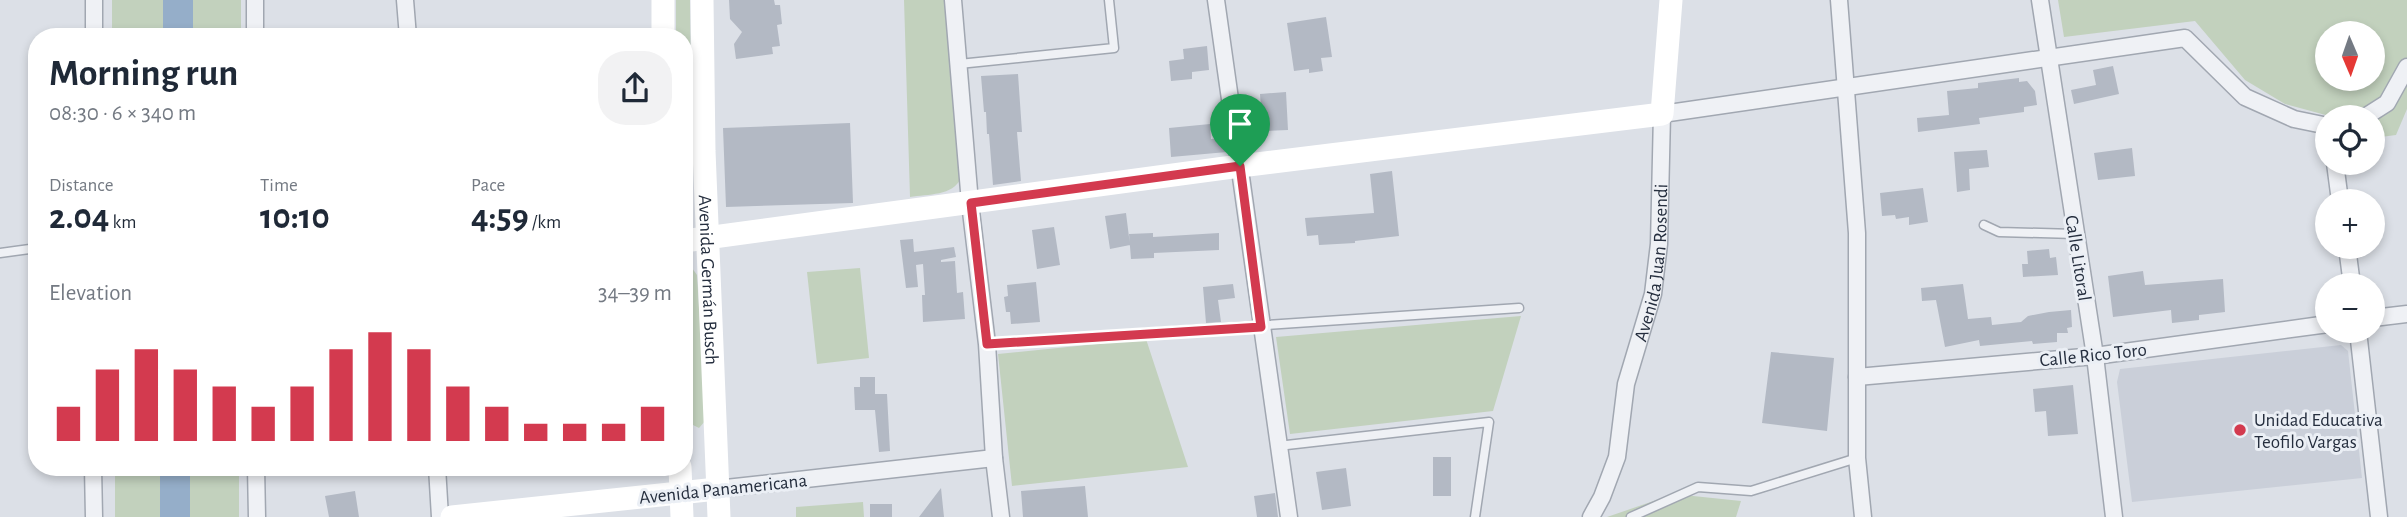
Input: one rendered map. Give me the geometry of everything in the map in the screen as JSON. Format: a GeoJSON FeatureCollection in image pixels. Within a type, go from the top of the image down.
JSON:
{"type":"FeatureCollection","features":[{"type":"Feature","properties":{"kind":"main road"},"geometry":{"type":"LineString","coordinates":[[663,0],[663,28]]}},
{"type":"Feature","properties":{"kind":"main road","name":"Avenida Germán Busch"},"geometry":{"type":"LineString","coordinates":[[702,0],[694,152],[696,239],[719,517]]}},
{"type":"Feature","properties":{"kind":"main road","name":"Avenida Juan Rosendi"},"geometry":{"type":"LineString","coordinates":[[1662,114],[1671,0]]}},
{"type":"Feature","properties":{"kind":"main road"},"geometry":{"type":"LineString","coordinates":[[696,239],[1240,166],[1662,114]]}},
{"type":"Feature","properties":{"kind":"main road"},"geometry":{"type":"LineString","coordinates":[[680,476],[682,517]]}},
{"type":"Feature","properties":{"kind":"main road","name":"Avenida Panamericana"},"geometry":{"type":"LineString","coordinates":[[452,517],[717,489]]}},
{"type":"Feature","properties":{"kind":"street"},"geometry":{"type":"LineString","coordinates":[[94,0],[94,28]]}},
{"type":"Feature","properties":{"kind":"street"},"geometry":{"type":"LineString","coordinates":[[255,0],[255,28]]}},
{"type":"Feature","properties":{"kind":"street"},"geometry":{"type":"LineString","coordinates":[[405,0],[407,28]]}},
{"type":"Feature","properties":{"kind":"street"},"geometry":{"type":"LineString","coordinates":[[953,0],[1001,517]]}},
{"type":"Feature","properties":{"kind":"street"},"geometry":{"type":"LineString","coordinates":[[1216,0],[1289,517]]}},
{"type":"Feature","properties":{"kind":"street"},"geometry":{"type":"LineString","coordinates":[[1839,0],[1857,233],[1857,458],[1863,517]]}},
{"type":"Feature","properties":{"kind":"street","name":"Calle Litoral"},"geometry":{"type":"LineString","coordinates":[[2040,0],[2095,356],[2114,517]]}},
{"type":"Feature","properties":{"kind":"street"},"geometry":{"type":"LineString","coordinates":[[1662,114],[2185,38],[2245,97],[2294,119],[2315,123]]}},
{"type":"Feature","properties":{"kind":"street"},"geometry":{"type":"LineString","coordinates":[[2384,105],[2407,67]]}},
{"type":"Feature","properties":{"kind":"street","name":"Avenida Juan Rosendi"},"geometry":{"type":"LineString","coordinates":[[1591,517],[1602,497],[1617,457],[1626,384],[1653,295],[1659,244],[1662,114]]}},
{"type":"Feature","properties":{"kind":"street"},"geometry":{"type":"LineString","coordinates":[[2385,317],[2407,314]]}},
{"type":"Feature","properties":{"kind":"street","name":"Calle Rico Toro"},"geometry":{"type":"LineString","coordinates":[[1857,377],[2095,356],[2315,326]]}},
{"type":"Feature","properties":{"kind":"street"},"geometry":{"type":"LineString","coordinates":[[2359,343],[2379,517]]}},
{"type":"Feature","properties":{"kind":"street","name":"Avenida Panamericana"},"geometry":{"type":"LineString","coordinates":[[717,489],[994,458]]}},
{"type":"Feature","properties":{"kind":"street"},"geometry":{"type":"LineString","coordinates":[[93,476],[93,517]]}},
{"type":"Feature","properties":{"kind":"street"},"geometry":{"type":"LineString","coordinates":[[256,476],[257,517]]}},
{"type":"Feature","properties":{"kind":"street"},"geometry":{"type":"LineString","coordinates":[[438,476],[440,517]]}},
{"type":"Feature","properties":{"kind":"lane"},"geometry":{"type":"LineString","coordinates":[[959,64],[1114,48],[1109,0]]}},
{"type":"Feature","properties":{"kind":"lane"},"geometry":{"type":"LineString","coordinates":[[1984,225],[1999,232],[2075,234]]}},
{"type":"Feature","properties":{"kind":"lane"},"geometry":{"type":"LineString","coordinates":[[0,253],[28,249]]}},
{"type":"Feature","properties":{"kind":"lane"},"geometry":{"type":"LineString","coordinates":[[987,344],[1518,308]]}},
{"type":"Feature","properties":{"kind":"lane"},"geometry":{"type":"LineString","coordinates":[[1278,446],[1489,422],[1475,517]]}},
{"type":"Feature","properties":{"kind":"lane"},"geometry":{"type":"LineString","coordinates":[[1631,517],[1698,487],[1751,491],[1857,458]]}},
{"type":"Feature","properties":{"kind":"shaded area","name":"Unidad Educativa Teofilo Vargas"},"geometry":{"type":"Polygon","coordinates":[[[2341,345],[2348,351],[2362,478],[2132,502],[2117,382],[2120,369],[2341,345]]]}},
{"type":"Feature","properties":{"kind":"green space"},"geometry":{"type":"Polygon","coordinates":[[[112,0],[241,0],[241,28],[112,28],[112,0]]]}},
{"type":"Feature","properties":{"kind":"green space"},"geometry":{"type":"Polygon","coordinates":[[[676,0],[690,0],[690,28],[676,28],[676,0]]]}},
{"type":"Feature","properties":{"kind":"green space"},"geometry":{"type":"Polygon","coordinates":[[[904,0],[947,0],[961,178],[946,191],[910,197],[904,0]]]}},
{"type":"Feature","properties":{"kind":"green space"},"geometry":{"type":"Polygon","coordinates":[[[2058,0],[2407,0],[2407,109],[2396,135],[2385,136],[2385,105],[2315,105],[2315,112],[2285,104],[2245,80],[2195,21],[2064,37],[2058,0]]]}},
{"type":"Feature","properties":{"kind":"green space"},"geometry":{"type":"Polygon","coordinates":[[[860,268],[869,358],[817,364],[807,272],[860,268]]]}},
{"type":"Feature","properties":{"kind":"green space"},"geometry":{"type":"Polygon","coordinates":[[[693,269],[697,275],[706,420],[699,428],[693,425],[693,269]]]}},
{"type":"Feature","properties":{"kind":"green space"},"geometry":{"type":"Polygon","coordinates":[[[1521,316],[1493,411],[1290,434],[1276,337],[1521,316]]]}},
{"type":"Feature","properties":{"kind":"green space"},"geometry":{"type":"Polygon","coordinates":[[[1146,339],[1188,467],[1012,486],[998,354],[1146,339]]]}},
{"type":"Feature","properties":{"kind":"green space"},"geometry":{"type":"Polygon","coordinates":[[[115,476],[239,476],[239,517],[115,517],[115,476]]]}},
{"type":"Feature","properties":{"kind":"green space"},"geometry":{"type":"Polygon","coordinates":[[[1674,494],[1741,501],[1736,517],[1607,517],[1674,494]]]}},
{"type":"Feature","properties":{"kind":"green space"},"geometry":{"type":"Polygon","coordinates":[[[863,502],[864,517],[796,517],[796,507],[863,502]]]}},
{"type":"Feature","properties":{"kind":"building"},"geometry":{"type":"Polygon","coordinates":[[[729,0],[774,0],[775,5],[780,5],[782,24],[777,25],[780,46],[772,47],[773,54],[736,59],[734,44],[742,32],[730,19],[729,0]]]}},
{"type":"Feature","properties":{"kind":"building"},"geometry":{"type":"Polygon","coordinates":[[[1326,17],[1332,57],[1321,58],[1323,71],[1294,71],[1287,23],[1326,17]]]}},
{"type":"Feature","properties":{"kind":"building"},"geometry":{"type":"Polygon","coordinates":[[[1207,46],[1209,70],[1192,72],[1192,79],[1171,81],[1169,61],[1184,59],[1183,49],[1207,46]]]}},
{"type":"Feature","properties":{"kind":"building"},"geometry":{"type":"Polygon","coordinates":[[[2113,66],[2119,94],[2074,104],[2071,90],[2096,85],[2093,70],[2113,66]]]}},
{"type":"Feature","properties":{"kind":"building"},"geometry":{"type":"Polygon","coordinates":[[[1018,74],[1022,132],[1017,132],[1021,181],[993,185],[981,76],[1018,74]]]}},
{"type":"Feature","properties":{"kind":"building"},"geometry":{"type":"Polygon","coordinates":[[[2019,78],[2019,82],[2027,81],[2035,91],[2037,105],[2024,107],[2024,112],[1979,118],[1980,124],[1918,132],[1917,118],[1949,115],[1947,91],[1978,88],[1978,83],[2019,78]]]}},
{"type":"Feature","properties":{"kind":"building"},"geometry":{"type":"Polygon","coordinates":[[[1286,92],[1288,130],[1263,131],[1260,94],[1286,92]]]}},
{"type":"Feature","properties":{"kind":"building"},"geometry":{"type":"Polygon","coordinates":[[[850,123],[853,203],[726,207],[723,128],[850,123]]]}},
{"type":"Feature","properties":{"kind":"building"},"geometry":{"type":"Polygon","coordinates":[[[1210,124],[1211,139],[1225,138],[1227,152],[1171,157],[1169,128],[1210,124]]]}},
{"type":"Feature","properties":{"kind":"building"},"geometry":{"type":"Polygon","coordinates":[[[2132,148],[2135,176],[2098,180],[2094,153],[2132,148]]]}},
{"type":"Feature","properties":{"kind":"building"},"geometry":{"type":"Polygon","coordinates":[[[1987,150],[1989,167],[1969,169],[1970,190],[1957,192],[1954,152],[1987,150]]]}},
{"type":"Feature","properties":{"kind":"building"},"geometry":{"type":"Polygon","coordinates":[[[1392,171],[1399,236],[1319,245],[1318,235],[1307,236],[1305,218],[1374,213],[1370,174],[1392,171]]]}},
{"type":"Feature","properties":{"kind":"building"},"geometry":{"type":"Polygon","coordinates":[[[1923,188],[1928,222],[1909,225],[1909,217],[1896,219],[1895,215],[1882,216],[1880,193],[1923,188]]]}},
{"type":"Feature","properties":{"kind":"building"},"geometry":{"type":"Polygon","coordinates":[[[1126,213],[1130,245],[1110,249],[1105,216],[1126,213]]]}},
{"type":"Feature","properties":{"kind":"building"},"geometry":{"type":"Polygon","coordinates":[[[1054,227],[1060,265],[1037,269],[1032,230],[1054,227]]]}},
{"type":"Feature","properties":{"kind":"building"},"geometry":{"type":"Polygon","coordinates":[[[1153,233],[1153,237],[1219,233],[1219,250],[1154,253],[1154,258],[1131,259],[1129,234],[1153,233]]]}},
{"type":"Feature","properties":{"kind":"building"},"geometry":{"type":"Polygon","coordinates":[[[913,239],[914,252],[954,247],[956,257],[941,262],[955,261],[957,293],[963,292],[965,319],[923,322],[923,264],[916,265],[918,287],[906,288],[900,240],[913,239]]]}},
{"type":"Feature","properties":{"kind":"building"},"geometry":{"type":"Polygon","coordinates":[[[2049,249],[2050,258],[2056,257],[2058,275],[2023,277],[2022,264],[2028,264],[2027,251],[2049,249]]]}},
{"type":"Feature","properties":{"kind":"building"},"geometry":{"type":"Polygon","coordinates":[[[2143,271],[2145,285],[2223,279],[2225,312],[2199,315],[2199,320],[2172,323],[2171,310],[2113,317],[2108,276],[2143,271]]]}},
{"type":"Feature","properties":{"kind":"building"},"geometry":{"type":"Polygon","coordinates":[[[1036,282],[1040,322],[1011,324],[1004,297],[1008,296],[1007,285],[1036,282]]]}},
{"type":"Feature","properties":{"kind":"building"},"geometry":{"type":"Polygon","coordinates":[[[1233,284],[1235,298],[1218,300],[1221,322],[1206,323],[1203,287],[1233,284]]]}},
{"type":"Feature","properties":{"kind":"building"},"geometry":{"type":"Polygon","coordinates":[[[1963,284],[1968,319],[1991,317],[1992,325],[2021,322],[2028,316],[2071,310],[2072,327],[2067,328],[2068,333],[2057,333],[2057,342],[2033,344],[2032,341],[1980,346],[1979,340],[1945,347],[1936,300],[1922,301],[1921,288],[1963,284]]]}},
{"type":"Feature","properties":{"kind":"building"},"geometry":{"type":"Polygon","coordinates":[[[1771,352],[1834,358],[1827,431],[1762,423],[1771,352]]]}},
{"type":"Feature","properties":{"kind":"building"},"geometry":{"type":"Polygon","coordinates":[[[860,377],[875,377],[875,394],[887,394],[890,451],[879,452],[875,410],[855,410],[854,387],[860,387],[860,377]]]}},
{"type":"Feature","properties":{"kind":"building"},"geometry":{"type":"Polygon","coordinates":[[[2073,385],[2078,434],[2048,436],[2046,411],[2035,412],[2033,389],[2073,385]]]}},
{"type":"Feature","properties":{"kind":"building"},"geometry":{"type":"Polygon","coordinates":[[[1433,457],[1451,457],[1451,496],[1433,496],[1433,457]]]}},
{"type":"Feature","properties":{"kind":"building"},"geometry":{"type":"Polygon","coordinates":[[[1346,468],[1351,506],[1322,510],[1316,472],[1346,468]]]}},
{"type":"Feature","properties":{"kind":"building"},"geometry":{"type":"Polygon","coordinates":[[[1085,486],[1088,517],[1023,517],[1021,491],[1085,486]]]}},
{"type":"Feature","properties":{"kind":"building"},"geometry":{"type":"Polygon","coordinates":[[[941,488],[944,517],[919,517],[941,488]]]}},
{"type":"Feature","properties":{"kind":"building"},"geometry":{"type":"Polygon","coordinates":[[[355,491],[359,517],[329,517],[325,496],[355,491]]]}},
{"type":"Feature","properties":{"kind":"building"},"geometry":{"type":"Polygon","coordinates":[[[1275,493],[1278,517],[1257,517],[1254,496],[1275,493]]]}},
{"type":"Feature","properties":{"kind":"building"},"geometry":{"type":"Polygon","coordinates":[[[870,504],[892,504],[892,517],[870,517],[870,504]]]}},
{"type":"Feature","properties":{"kind":"waterway"},"geometry":{"type":"LineString","coordinates":[[178,0],[178,28]]}},
{"type":"Feature","properties":{"kind":"waterway"},"geometry":{"type":"LineString","coordinates":[[175,476],[175,517]]}},
{"type":"Feature","properties":{"kind":"place","name":"Unidad Educativa Teofilo Vargas"},"geometry":{"type":"Point","coordinates":[2240,430]}},
{"type":"Feature","properties":{"kind":"route"},"geometry":{"type":"LineString","coordinates":[[1240,166],[1261,327],[987,344],[971,203],[1240,166]]}}]}
